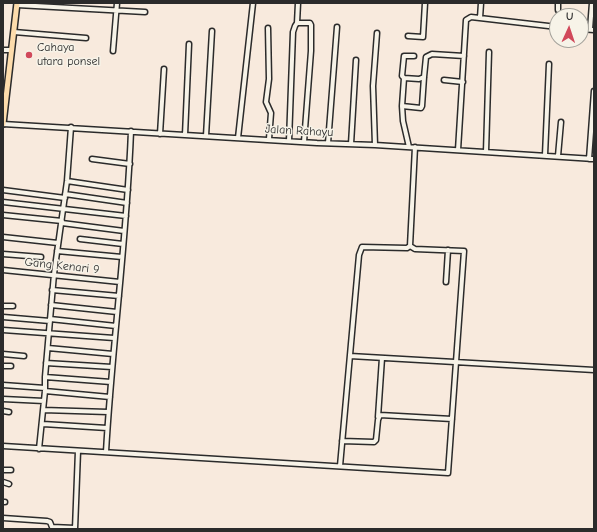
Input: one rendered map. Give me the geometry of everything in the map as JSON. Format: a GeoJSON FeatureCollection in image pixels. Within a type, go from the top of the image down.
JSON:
{"type":"FeatureCollection","features":[{"type":"Feature","properties":{"kind":"main road"},"geometry":{"type":"LineString","coordinates":[[3,124],[17,4]]}},
{"type":"Feature","properties":{"kind":"street"},"geometry":{"type":"LineString","coordinates":[[113,51],[117,3]]}},
{"type":"Feature","properties":{"kind":"street"},"geometry":{"type":"LineString","coordinates":[[238,138],[252,3]]}},
{"type":"Feature","properties":{"kind":"street"},"geometry":{"type":"LineString","coordinates":[[289,141],[294,32],[297,23],[298,3]]}},
{"type":"Feature","properties":{"kind":"street"},"geometry":{"type":"LineString","coordinates":[[408,36],[423,37],[424,3]]}},
{"type":"Feature","properties":{"kind":"street"},"geometry":{"type":"LineString","coordinates":[[480,18],[481,3]]}},
{"type":"Feature","properties":{"kind":"street"},"geometry":{"type":"LineString","coordinates":[[592,3],[592,30]]}},
{"type":"Feature","properties":{"kind":"street"},"geometry":{"type":"LineString","coordinates":[[17,4],[145,12]]}},
{"type":"Feature","properties":{"kind":"street"},"geometry":{"type":"LineString","coordinates":[[458,150],[466,20],[471,17],[549,26]]}},
{"type":"Feature","properties":{"kind":"street"},"geometry":{"type":"LineString","coordinates":[[297,23],[310,23],[311,25],[311,51],[304,142]]}},
{"type":"Feature","properties":{"kind":"street"},"geometry":{"type":"LineString","coordinates":[[328,143],[336,27]]}},
{"type":"Feature","properties":{"kind":"street"},"geometry":{"type":"LineString","coordinates":[[268,28],[269,79],[266,102],[271,113],[269,139]]}},
{"type":"Feature","properties":{"kind":"street"},"geometry":{"type":"LineString","coordinates":[[206,136],[212,31]]}},
{"type":"Feature","properties":{"kind":"street"},"geometry":{"type":"LineString","coordinates":[[14,32],[86,38]]}},
{"type":"Feature","properties":{"kind":"street"},"geometry":{"type":"LineString","coordinates":[[374,145],[373,86],[377,33]]}},
{"type":"Feature","properties":{"kind":"street"},"geometry":{"type":"LineString","coordinates":[[185,135],[189,44]]}},
{"type":"Feature","properties":{"kind":"street"},"geometry":{"type":"LineString","coordinates":[[3,50],[11,50]]}},
{"type":"Feature","properties":{"kind":"street"},"geometry":{"type":"LineString","coordinates":[[486,152],[489,52]]}},
{"type":"Feature","properties":{"kind":"street"},"geometry":{"type":"LineString","coordinates":[[402,106],[422,107],[422,79],[428,55],[464,56]]}},
{"type":"Feature","properties":{"kind":"street"},"geometry":{"type":"LineString","coordinates":[[409,147],[403,121],[402,106],[404,78],[402,76],[404,56],[414,56]]}},
{"type":"Feature","properties":{"kind":"street"},"geometry":{"type":"LineString","coordinates":[[351,144],[356,60]]}},
{"type":"Feature","properties":{"kind":"street"},"geometry":{"type":"LineString","coordinates":[[545,155],[549,64]]}},
{"type":"Feature","properties":{"kind":"street"},"geometry":{"type":"LineString","coordinates":[[160,134],[164,69]]}},
{"type":"Feature","properties":{"kind":"street"},"geometry":{"type":"LineString","coordinates":[[404,78],[422,79]]}},
{"type":"Feature","properties":{"kind":"street"},"geometry":{"type":"LineString","coordinates":[[444,80],[463,82]]}},
{"type":"Feature","properties":{"kind":"street"},"geometry":{"type":"LineString","coordinates":[[589,159],[594,91]]}},
{"type":"Feature","properties":{"kind":"street"},"geometry":{"type":"LineString","coordinates":[[558,156],[561,122]]}},
{"type":"Feature","properties":{"kind":"street","name":"Jalan Rahayu"},"geometry":{"type":"LineString","coordinates":[[3,124],[71,127],[160,134],[415,147],[594,159]]}},
{"type":"Feature","properties":{"kind":"street"},"geometry":{"type":"LineString","coordinates":[[39,449],[45,390],[44,377],[52,306],[52,290],[64,209],[71,127]]}},
{"type":"Feature","properties":{"kind":"street"},"geometry":{"type":"LineString","coordinates":[[106,452],[114,338],[126,216],[131,131]]}},
{"type":"Feature","properties":{"kind":"street"},"geometry":{"type":"LineString","coordinates":[[410,246],[415,147]]}},
{"type":"Feature","properties":{"kind":"street"},"geometry":{"type":"LineString","coordinates":[[92,159],[130,164]]}},
{"type":"Feature","properties":{"kind":"street"},"geometry":{"type":"LineString","coordinates":[[67,181],[128,190]]}},
{"type":"Feature","properties":{"kind":"street"},"geometry":{"type":"LineString","coordinates":[[3,190],[127,203]]}},
{"type":"Feature","properties":{"kind":"street"},"geometry":{"type":"LineString","coordinates":[[3,202],[126,216]]}},
{"type":"Feature","properties":{"kind":"street"},"geometry":{"type":"LineString","coordinates":[[3,215],[124,231]]}},
{"type":"Feature","properties":{"kind":"street"},"geometry":{"type":"LineString","coordinates":[[3,238],[58,243]]}},
{"type":"Feature","properties":{"kind":"street"},"geometry":{"type":"LineString","coordinates":[[80,239],[123,244]]}},
{"type":"Feature","properties":{"kind":"street"},"geometry":{"type":"LineString","coordinates":[[3,446],[448,473],[464,251],[415,248],[410,246],[407,248],[362,247],[359,255],[340,466]]}},
{"type":"Feature","properties":{"kind":"street"},"geometry":{"type":"LineString","coordinates":[[446,282],[448,250]]}},
{"type":"Feature","properties":{"kind":"street"},"geometry":{"type":"LineString","coordinates":[[58,251],[122,257]]}},
{"type":"Feature","properties":{"kind":"street"},"geometry":{"type":"LineString","coordinates":[[3,254],[41,257]]}},
{"type":"Feature","properties":{"kind":"street","name":"Gang Kenari 9"},"geometry":{"type":"LineString","coordinates":[[3,270],[54,274],[120,282]]}},
{"type":"Feature","properties":{"kind":"street"},"geometry":{"type":"LineString","coordinates":[[52,290],[118,296]]}},
{"type":"Feature","properties":{"kind":"street"},"geometry":{"type":"LineString","coordinates":[[3,306],[14,306]]}},
{"type":"Feature","properties":{"kind":"street"},"geometry":{"type":"LineString","coordinates":[[52,306],[117,312]]}},
{"type":"Feature","properties":{"kind":"street"},"geometry":{"type":"LineString","coordinates":[[3,317],[116,326]]}},
{"type":"Feature","properties":{"kind":"street"},"geometry":{"type":"LineString","coordinates":[[3,330],[114,338]]}},
{"type":"Feature","properties":{"kind":"street"},"geometry":{"type":"LineString","coordinates":[[48,348],[113,354]]}},
{"type":"Feature","properties":{"kind":"street"},"geometry":{"type":"LineString","coordinates":[[3,354],[24,356]]}},
{"type":"Feature","properties":{"kind":"street"},"geometry":{"type":"LineString","coordinates":[[350,356],[594,370]]}},
{"type":"Feature","properties":{"kind":"street"},"geometry":{"type":"LineString","coordinates":[[342,441],[374,442],[376,440],[382,358]]}},
{"type":"Feature","properties":{"kind":"street"},"geometry":{"type":"LineString","coordinates":[[46,363],[112,367]]}},
{"type":"Feature","properties":{"kind":"street"},"geometry":{"type":"LineString","coordinates":[[3,366],[11,366]]}},
{"type":"Feature","properties":{"kind":"street"},"geometry":{"type":"LineString","coordinates":[[44,377],[111,382]]}},
{"type":"Feature","properties":{"kind":"street"},"geometry":{"type":"LineString","coordinates":[[3,385],[110,397]]}},
{"type":"Feature","properties":{"kind":"street"},"geometry":{"type":"LineString","coordinates":[[3,399],[44,402]]}},
{"type":"Feature","properties":{"kind":"street"},"geometry":{"type":"LineString","coordinates":[[43,410],[108,412]]}},
{"type":"Feature","properties":{"kind":"street"},"geometry":{"type":"LineString","coordinates":[[3,411],[9,412]]}},
{"type":"Feature","properties":{"kind":"street"},"geometry":{"type":"LineString","coordinates":[[378,417],[384,415],[452,419]]}},
{"type":"Feature","properties":{"kind":"street"},"geometry":{"type":"LineString","coordinates":[[42,424],[107,428]]}},
{"type":"Feature","properties":{"kind":"street"},"geometry":{"type":"LineString","coordinates":[[3,518],[47,521],[50,522],[52,527],[75,529],[78,451]]}},
{"type":"Feature","properties":{"kind":"street"},"geometry":{"type":"LineString","coordinates":[[3,470],[11,470]]}},
{"type":"Feature","properties":{"kind":"street"},"geometry":{"type":"LineString","coordinates":[[3,482],[9,484]]}},
{"type":"Feature","properties":{"kind":"place","name":"Cahaya utara ponsel"},"geometry":{"type":"Point","coordinates":[29,55]}}]}
